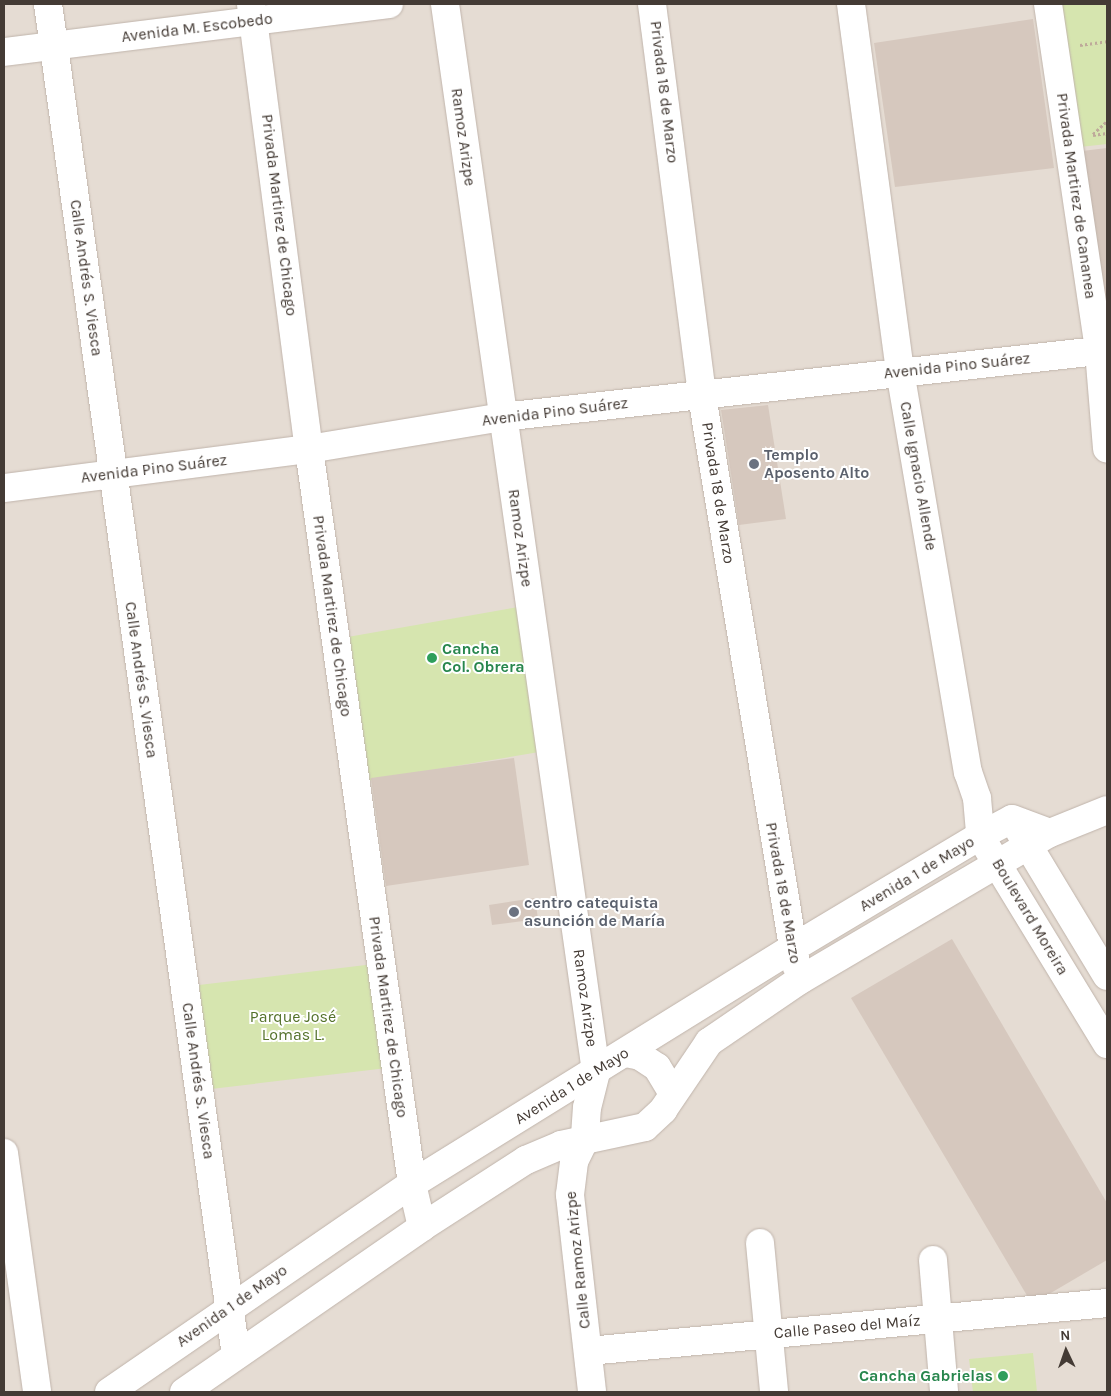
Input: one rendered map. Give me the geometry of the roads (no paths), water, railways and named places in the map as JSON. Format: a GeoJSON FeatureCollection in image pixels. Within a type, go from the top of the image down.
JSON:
{"type":"FeatureCollection","features":[{"type":"Feature","properties":{"kind":"street","name":"Calle Andrés S. Viesca"},"geometry":{"type":"LineString","coordinates":[[48,4],[236,1355]]}},
{"type":"Feature","properties":{"kind":"street","name":"Avenida M. Escobedo"},"geometry":{"type":"LineString","coordinates":[[4,52],[253,12],[389,4]]}},
{"type":"Feature","properties":{"kind":"street","name":"Ramoz Arizpe"},"geometry":{"type":"LineString","coordinates":[[445,4],[596,1072]]}},
{"type":"Feature","properties":{"kind":"street","name":"Privada 18 de Marzo"},"geometry":{"type":"LineString","coordinates":[[652,4],[702,396],[791,949],[800,980]]}},
{"type":"Feature","properties":{"kind":"street","name":"Calle Ignacio Allende"},"geometry":{"type":"LineString","coordinates":[[851,4],[900,371],[968,772],[977,798]]}},
{"type":"Feature","properties":{"kind":"street","name":"Privada Martirez de Cananea"},"geometry":{"type":"LineString","coordinates":[[1048,4],[1103,351],[1107,449]]}},
{"type":"Feature","properties":{"kind":"street","name":"Privada Martirez de Chicago"},"geometry":{"type":"LineString","coordinates":[[253,12],[309,449],[412,1184],[422,1227]]}},
{"type":"Feature","properties":{"kind":"street","name":"Avenida Pino Suárez"},"geometry":{"type":"LineString","coordinates":[[4,488],[309,449],[502,417],[702,396],[900,371],[1103,351]]}},
{"type":"Feature","properties":{"kind":"street"},"geometry":{"type":"LineString","coordinates":[[977,798],[1040,840],[1107,976]]}},
{"type":"Feature","properties":{"kind":"street","name":"Boulevard Moreira"},"geometry":{"type":"LineString","coordinates":[[977,798],[980,836],[1106,1041]]}},
{"type":"Feature","properties":{"kind":"street","name":"Avenida 1 de Mayo"},"geometry":{"type":"LineString","coordinates":[[184,1392],[422,1227],[526,1160],[585,1139],[645,1127],[664,1110],[709,1042],[800,980],[999,866],[1040,840],[1107,810]]}},
{"type":"Feature","properties":{"kind":"street","name":"Avenida 1 de Mayo"},"geometry":{"type":"LineString","coordinates":[[109,1392],[412,1184],[596,1072],[791,949],[980,836],[1012,820]]}},
{"type":"Feature","properties":{"kind":"street"},"geometry":{"type":"LineString","coordinates":[[626,1053],[640,1056],[657,1068],[673,1094]]}},
{"type":"Feature","properties":{"kind":"street","name":"Calle Ramoz Arizpe"},"geometry":{"type":"LineString","coordinates":[[592,1392],[570,1195],[574,1162],[585,1139],[587,1107],[596,1072]]}},
{"type":"Feature","properties":{"kind":"street"},"geometry":{"type":"LineString","coordinates":[[4,1153],[37,1392]]}},
{"type":"Feature","properties":{"kind":"street"},"geometry":{"type":"LineString","coordinates":[[760,1244],[774,1392]]}},
{"type":"Feature","properties":{"kind":"street"},"geometry":{"type":"LineString","coordinates":[[933,1260],[944,1392]]}},
{"type":"Feature","properties":{"kind":"street","name":"Calle Paseo del Maíz"},"geometry":{"type":"LineString","coordinates":[[588,1352],[1107,1303]]}},
{"type":"Feature","properties":{"kind":"place","name":"Templo Aposento Alto"},"geometry":{"type":"Point","coordinates":[754,464]}},
{"type":"Feature","properties":{"kind":"place","name":"Cancha Col. Obrera"},"geometry":{"type":"Point","coordinates":[432,658]}},
{"type":"Feature","properties":{"kind":"place","name":"centro catequista asunción de María"},"geometry":{"type":"Point","coordinates":[514,912]}},
{"type":"Feature","properties":{"kind":"place","name":"Cancha Gabrielas"},"geometry":{"type":"Point","coordinates":[1003,1376]}},
{"type":"Feature","properties":{"kind":"park label","name":"Parque José Lomas L."},"geometry":{"type":"Point","coordinates":[293,1026]}}]}
